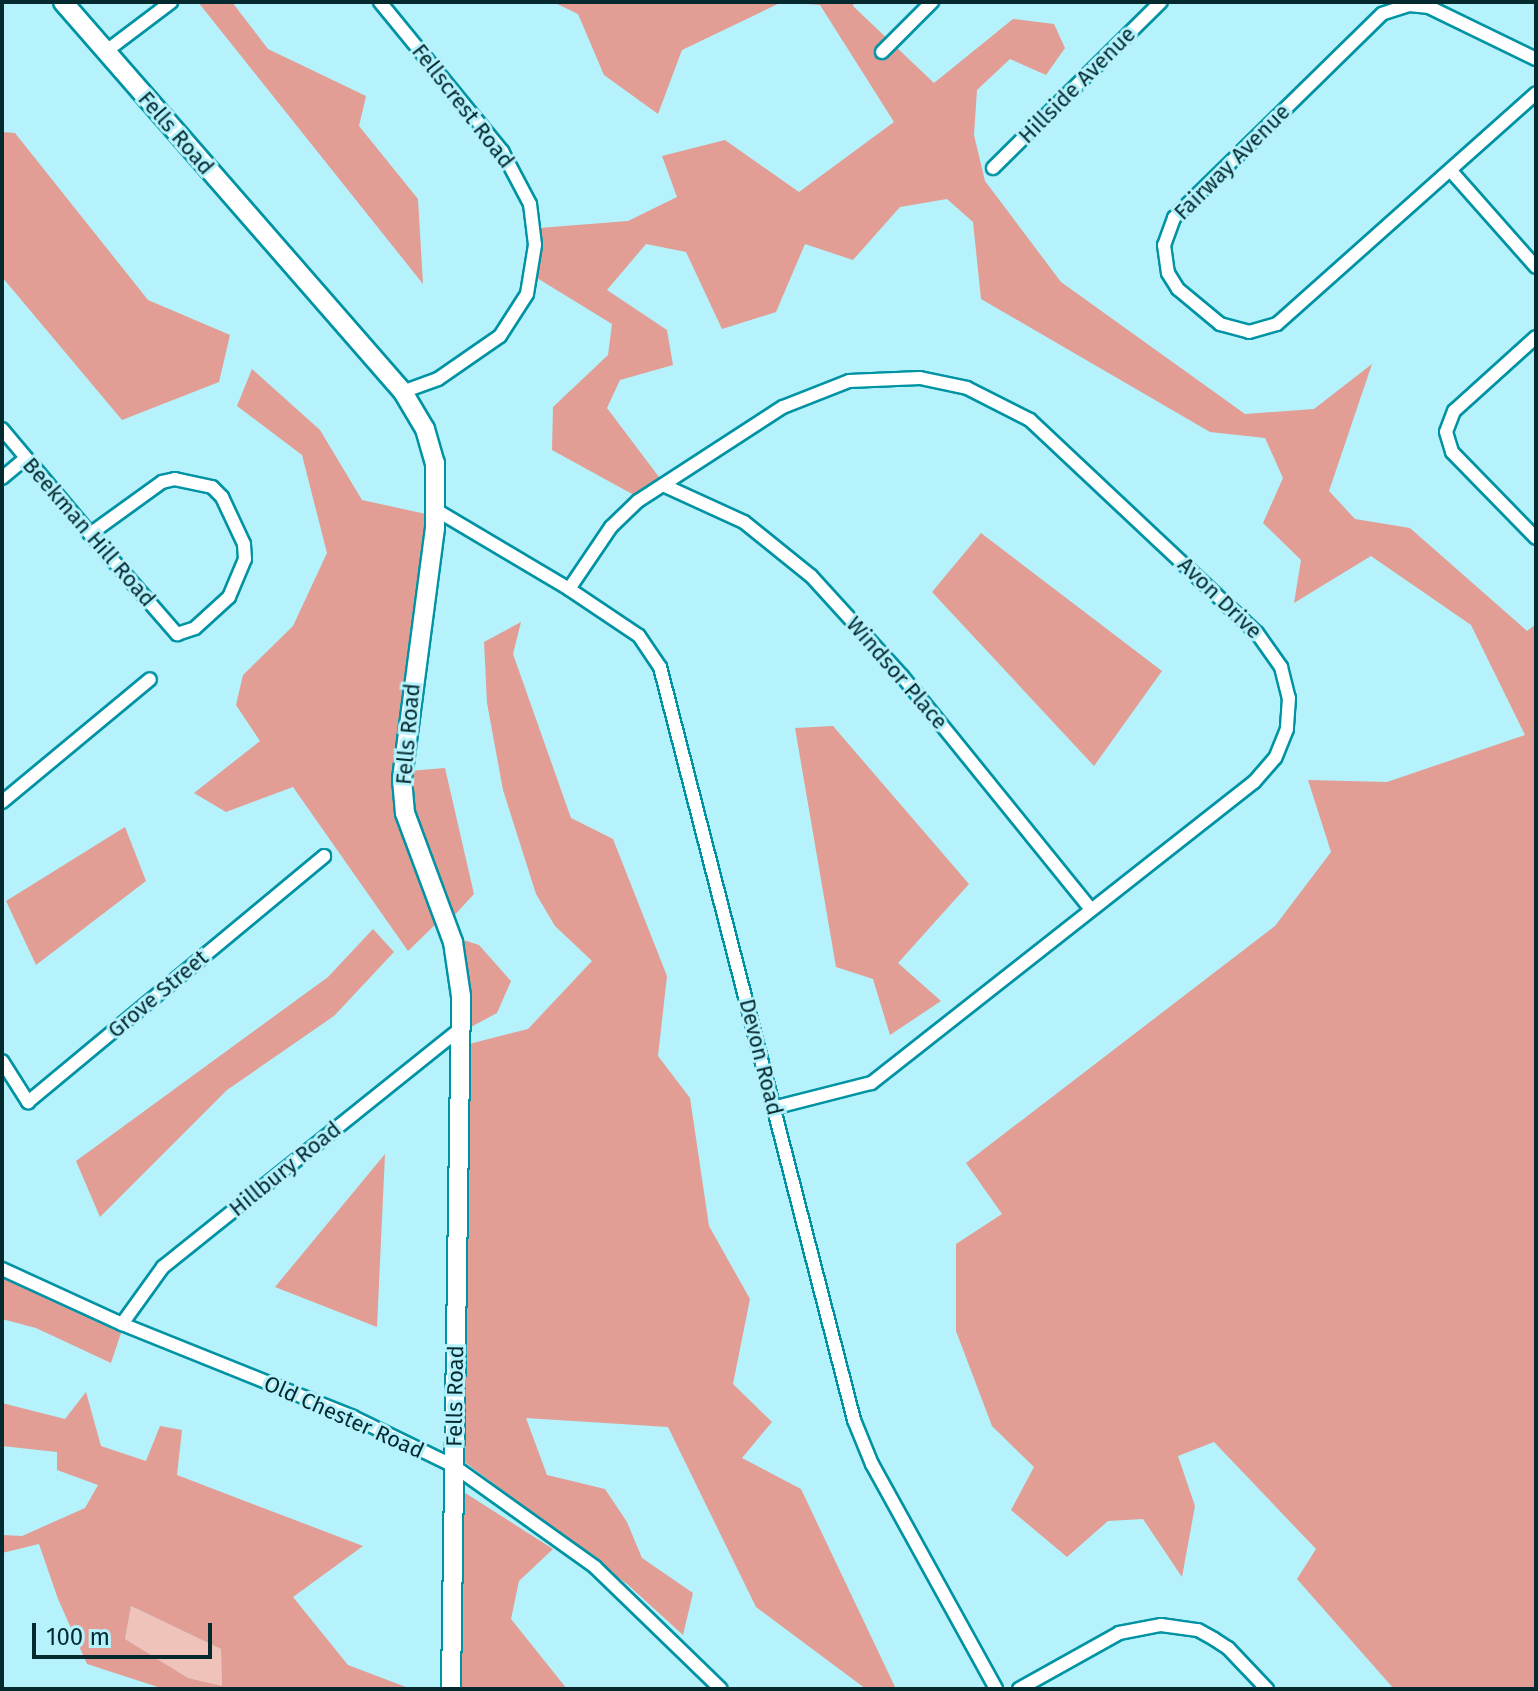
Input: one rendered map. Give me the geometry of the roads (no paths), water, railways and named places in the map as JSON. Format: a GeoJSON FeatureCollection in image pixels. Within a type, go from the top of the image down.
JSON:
{"type":"FeatureCollection","features":[{"type":"Feature","properties":{"kind":"street","name":"Fells Road"},"geometry":{"type":"LineString","coordinates":[[63,2],[403,392],[431,446],[436,473],[436,510],[402,779],[405,813],[413,842],[453,942],[463,1027],[451,1689]]}},
{"type":"Feature","properties":{"kind":"street"},"geometry":{"type":"LineString","coordinates":[[105,52],[171,2]]}},
{"type":"Feature","properties":{"kind":"street","name":"Fellscrest Road"},"geometry":{"type":"LineString","coordinates":[[380,2],[502,151],[530,204],[535,245],[527,294],[500,336],[438,379],[403,392]]}},
{"type":"Feature","properties":{"kind":"street"},"geometry":{"type":"LineString","coordinates":[[882,52],[932,2]]}},
{"type":"Feature","properties":{"kind":"street","name":"Hillside Avenue"},"geometry":{"type":"LineString","coordinates":[[993,168],[1161,2]]}},
{"type":"Feature","properties":{"kind":"street","name":"Fairway Avenue"},"geometry":{"type":"LineString","coordinates":[[1536,59],[1429,7],[1399,6],[1382,14],[1174,218],[1164,245],[1168,273],[1178,289],[1220,324],[1240,331],[1268,328],[1292,312],[1536,93]]}},
{"type":"Feature","properties":{"kind":"street"},"geometry":{"type":"LineString","coordinates":[[1451,171],[1536,267]]}},
{"type":"Feature","properties":{"kind":"street"},"geometry":{"type":"LineString","coordinates":[[1536,337],[1454,411],[1446,432],[1452,452],[1536,538]]}},
{"type":"Feature","properties":{"kind":"street","name":"Avon Drive"},"geometry":{"type":"LineString","coordinates":[[569,589],[611,527],[638,501],[783,407],[827,387],[896,376],[947,382],[989,396],[1030,420],[1257,633],[1277,658],[1289,698],[1287,729],[1275,758],[1254,782],[871,1083],[773,1108]]}},
{"type":"Feature","properties":{"kind":"street","name":"Beekman Hill Road"},"geometry":{"type":"LineString","coordinates":[[2,429],[90,534],[177,634],[195,628],[229,597],[245,559],[244,544],[222,497],[212,487],[175,479],[162,482],[90,534]]}},
{"type":"Feature","properties":{"kind":"street"},"geometry":{"type":"LineString","coordinates":[[2,478],[26,458]]}},
{"type":"Feature","properties":{"kind":"street","name":"Windsor Place"},"geometry":{"type":"LineString","coordinates":[[663,485],[744,522],[811,576],[902,676],[1091,909]]}},
{"type":"Feature","properties":{"kind":"street","name":"Devon Road"},"geometry":{"type":"LineString","coordinates":[[436,510],[569,589],[639,636],[660,667],[854,1420],[872,1464],[996,1689]]}},
{"type":"Feature","properties":{"kind":"street"},"geometry":{"type":"LineString","coordinates":[[2,802],[150,679]]}},
{"type":"Feature","properties":{"kind":"street","name":"Grove Street"},"geometry":{"type":"LineString","coordinates":[[2,1061],[28,1102],[324,856]]}},
{"type":"Feature","properties":{"kind":"street","name":"Hillbury Road"},"geometry":{"type":"LineString","coordinates":[[122,1324],[163,1267],[463,1027]]}},
{"type":"Feature","properties":{"kind":"street","name":"Old Chester Road"},"geometry":{"type":"LineString","coordinates":[[2,1269],[122,1324],[353,1417],[454,1466],[595,1567],[721,1689]]}},
{"type":"Feature","properties":{"kind":"street"},"geometry":{"type":"LineString","coordinates":[[1019,1689],[1119,1633],[1161,1625],[1198,1630],[1214,1639],[1228,1648],[1267,1689]]}}]}
